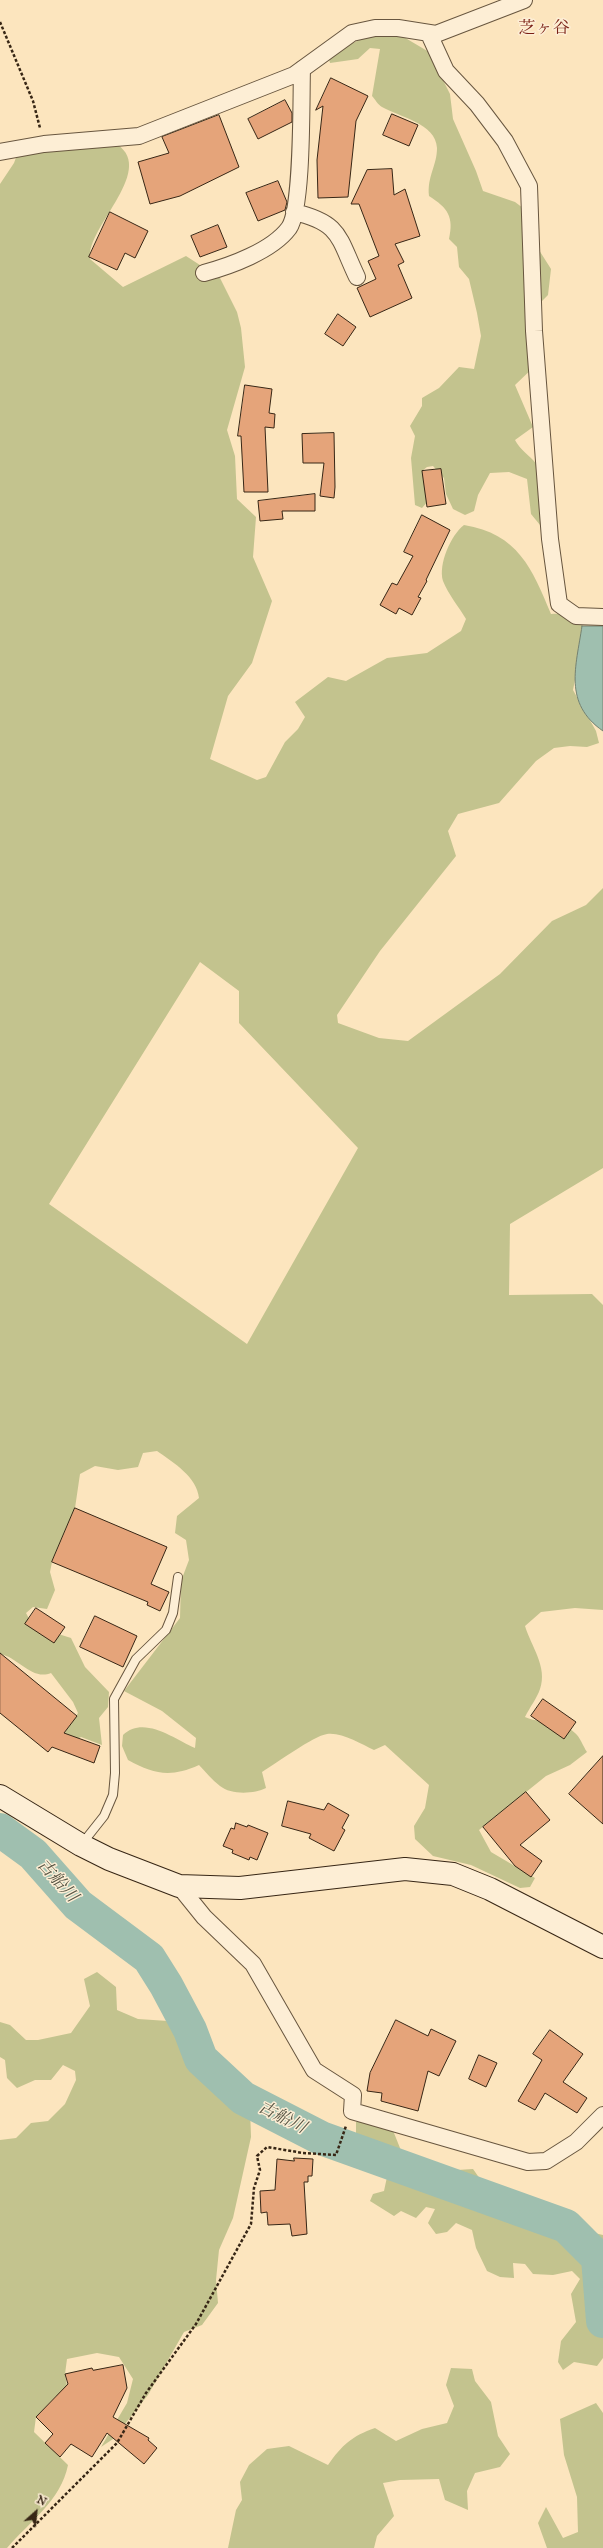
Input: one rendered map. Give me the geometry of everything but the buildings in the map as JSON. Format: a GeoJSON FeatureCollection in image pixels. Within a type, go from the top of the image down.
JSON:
{"type":"FeatureCollection","features":[{"type":"Feature","properties":{"kind":"street"},"geometry":{"type":"LineString","coordinates":[[0,152],[44,144],[139,136],[216,107],[294,75],[352,33],[375,28],[398,28],[436,34],[524,0]]}},
{"type":"Feature","properties":{"kind":"street"},"geometry":{"type":"LineString","coordinates":[[429,34],[446,71],[477,104],[505,141],[529,186],[534,331],[550,539],[559,604],[576,616],[603,617]]}},
{"type":"Feature","properties":{"kind":"street"},"geometry":{"type":"LineString","coordinates":[[204,273],[222,268],[265,248],[289,228],[297,205],[302,69]]}},
{"type":"Feature","properties":{"kind":"street"},"geometry":{"type":"LineString","coordinates":[[294,212],[315,217],[334,228],[357,277]]}},
{"type":"Feature","properties":{"kind":"street"},"geometry":{"type":"LineString","coordinates":[[0,1796],[80,1845],[109,1860],[179,1886],[240,1888],[405,1869],[453,1874],[490,1889],[603,1947]]}},
{"type":"Feature","properties":{"kind":"street"},"geometry":{"type":"LineString","coordinates":[[179,1886],[204,1917],[253,1964],[314,2070],[353,2095],[352,2112],[528,2162],[546,2161],[576,2142],[603,2115]]}},
{"type":"Feature","properties":{"kind":"lane"},"geometry":{"type":"LineString","coordinates":[[80,1845],[104,1816],[113,1796],[115,1773],[114,1699],[136,1659],[166,1630],[174,1613],[178,1577]]}},
{"type":"Feature","properties":{"kind":"path"},"geometry":{"type":"LineString","coordinates":[[0,22],[33,101],[44,144]]}},
{"type":"Feature","properties":{"kind":"path"},"geometry":{"type":"LineString","coordinates":[[12,2548],[117,2443],[146,2393],[196,2324],[250,2224],[254,2188],[260,2170],[257,2156],[267,2147],[303,2153],[336,2155],[344,2133]]}},
{"type":"Feature","properties":{"kind":"green space"},"geometry":{"type":"Polygon","coordinates":[[[372,34],[402,36],[429,52],[450,94],[453,119],[476,171],[483,191],[515,202],[531,214],[539,250],[551,269],[548,295],[537,306],[537,364],[515,385],[533,427],[515,440],[538,466],[545,488],[546,519],[540,525],[531,514],[527,479],[509,472],[490,473],[478,495],[474,511],[465,515],[453,509],[446,494],[444,478],[433,466],[427,467],[422,471],[429,500],[422,508],[415,505],[411,458],[415,436],[410,426],[422,406],[422,398],[439,388],[459,367],[474,369],[481,336],[469,279],[459,267],[457,247],[449,239],[451,225],[450,219],[445,209],[436,200],[429,196],[429,183],[437,154],[435,139],[424,127],[382,107],[372,96],[380,49],[370,48],[358,59],[330,63],[328,55],[372,34]]]}},
{"type":"Feature","properties":{"kind":"green space"},"geometry":{"type":"Polygon","coordinates":[[[113,142],[126,153],[129,166],[126,181],[99,230],[92,246],[90,259],[123,287],[186,256],[220,278],[237,312],[241,328],[245,367],[227,430],[235,456],[237,499],[256,517],[253,557],[272,601],[252,663],[228,696],[210,759],[257,780],[266,777],[285,742],[298,729],[305,717],[295,702],[328,677],[346,681],[387,658],[427,653],[461,631],[466,619],[443,581],[442,566],[450,543],[464,525],[498,536],[510,545],[521,556],[529,568],[551,614],[571,616],[582,625],[585,630],[573,690],[596,731],[599,743],[587,747],[570,746],[554,748],[536,761],[499,803],[458,814],[448,831],[456,856],[380,951],[337,1015],[338,1023],[379,1038],[408,1041],[500,974],[552,921],[586,905],[603,888],[603,1168],[510,1224],[509,1295],[592,1294],[603,1305],[603,1610],[575,1608],[541,1612],[525,1626],[538,1657],[542,1673],[542,1681],[539,1692],[525,1717],[538,1721],[558,1724],[570,1729],[578,1737],[587,1752],[570,1765],[546,1776],[479,1830],[491,1852],[535,1878],[530,1887],[520,1888],[471,1865],[433,1856],[415,1839],[414,1826],[425,1808],[429,1785],[385,1745],[374,1750],[339,1735],[327,1734],[321,1736],[262,1772],[266,1788],[243,1793],[230,1791],[220,1786],[199,1765],[179,1772],[162,1773],[146,1769],[128,1760],[122,1746],[123,1735],[131,1729],[140,1727],[149,1728],[169,1735],[195,1748],[196,1738],[162,1711],[124,1691],[180,1618],[181,1581],[189,1560],[186,1540],[175,1533],[177,1516],[199,1498],[194,1483],[184,1471],[157,1451],[143,1453],[138,1467],[118,1470],[95,1466],[80,1474],[75,1508],[52,1562],[50,1572],[55,1590],[47,1609],[33,1607],[26,1613],[33,1626],[71,1638],[85,1667],[109,1692],[108,1707],[99,1718],[102,1745],[81,1737],[71,1742],[57,1744],[78,1713],[73,1702],[51,1673],[44,1675],[38,1674],[13,1659],[0,1654],[0,184],[14,163],[18,152],[113,142]],[[200,962],[49,1204],[247,1344],[358,1148],[239,1023],[239,991],[200,962]]]}},
{"type":"Feature","properties":{"kind":"green space"},"geometry":{"type":"Polygon","coordinates":[[[97,1972],[116,1987],[117,2010],[138,2019],[168,2021],[193,2029],[216,2056],[220,2076],[238,2100],[250,2108],[251,2137],[233,2218],[219,2250],[216,2280],[218,2303],[202,2325],[184,2332],[148,2395],[113,2439],[101,2447],[127,2403],[133,2379],[119,2357],[97,2353],[67,2359],[65,2374],[71,2410],[56,2396],[36,2417],[34,2432],[68,2465],[64,2478],[59,2490],[43,2510],[7,2548],[0,2548],[0,2140],[16,2138],[31,2123],[48,2121],[65,2104],[76,2080],[75,2071],[63,2065],[51,2080],[35,2080],[17,2088],[7,2078],[5,2060],[0,2057],[0,2022],[10,2025],[26,2040],[38,2040],[71,2033],[90,2006],[84,1979],[97,1972]]]}},
{"type":"Feature","properties":{"kind":"green space"},"geometry":{"type":"Polygon","coordinates":[[[374,2121],[392,2128],[404,2158],[441,2171],[473,2169],[497,2203],[521,2207],[545,2227],[569,2239],[590,2232],[603,2235],[603,2358],[597,2366],[574,2362],[563,2370],[558,2362],[561,2341],[576,2322],[571,2294],[580,2279],[572,2271],[553,2275],[533,2274],[525,2264],[513,2263],[514,2278],[500,2277],[487,2271],[476,2248],[472,2230],[456,2223],[447,2232],[436,2234],[428,2223],[435,2209],[426,2207],[416,2218],[401,2211],[394,2216],[370,2201],[373,2194],[384,2191],[390,2163],[390,2153],[372,2149],[356,2138],[356,2122],[374,2121]]]}},
{"type":"Feature","properties":{"kind":"green space"},"geometry":{"type":"Polygon","coordinates":[[[451,2368],[472,2369],[475,2381],[491,2402],[498,2436],[510,2454],[500,2467],[475,2473],[467,2491],[468,2510],[445,2500],[439,2479],[400,2480],[383,2483],[394,2516],[377,2536],[374,2548],[228,2548],[236,2510],[242,2500],[240,2482],[249,2465],[267,2449],[289,2446],[328,2465],[348,2442],[360,2434],[375,2428],[396,2441],[422,2429],[447,2423],[454,2406],[446,2385],[451,2368]]]}},
{"type":"Feature","properties":{"kind":"green space"},"geometry":{"type":"Polygon","coordinates":[[[596,2403],[603,2413],[603,2548],[547,2548],[538,2523],[546,2507],[563,2538],[578,2532],[577,2497],[564,2455],[560,2419],[596,2403]]]}},
{"type":"Feature","properties":{"kind":"shaded area"},"geometry":{"type":"Polygon","coordinates":[[[582,626],[603,626],[603,731],[590,720],[582,709],[577,696],[575,670],[582,626]]]}},
{"type":"Feature","properties":{"kind":"waterway","name":"古船川"},"geometry":{"type":"LineString","coordinates":[[0,1830],[33,1854],[78,1905],[149,1958],[166,1985],[190,2030],[201,2059],[243,2098],[321,2138],[566,2226],[598,2258],[603,2321]]}},
{"type":"Feature","properties":{"kind":"district","name":"芝ヶ谷"},"geometry":{"type":"Point","coordinates":[544,29]}}]}
